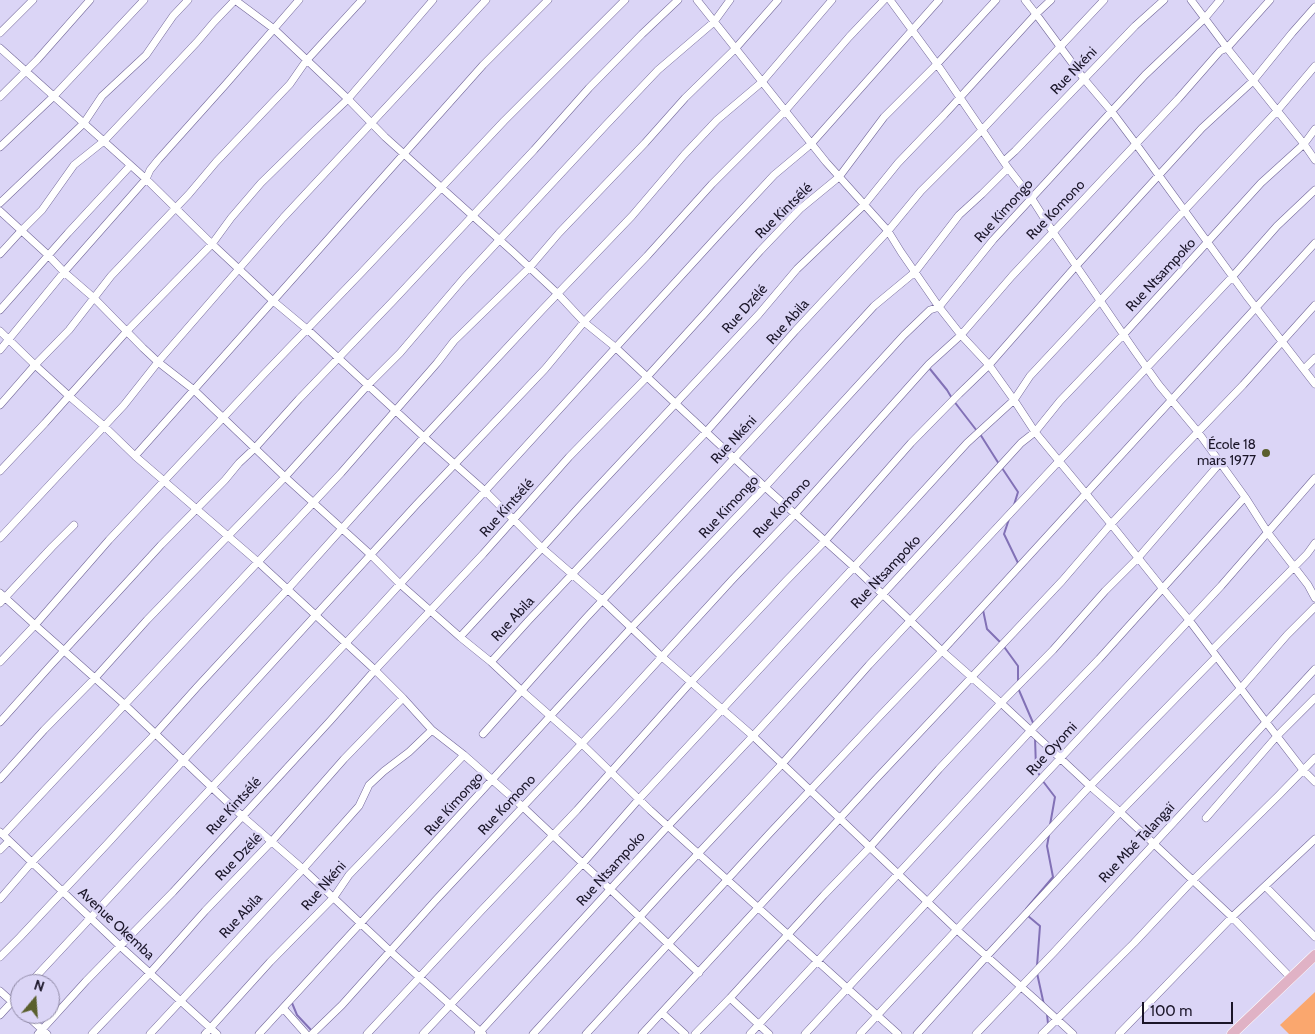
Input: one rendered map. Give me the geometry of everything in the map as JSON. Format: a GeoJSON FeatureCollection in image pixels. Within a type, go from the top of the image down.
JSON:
{"type":"FeatureCollection","features":[{"type":"Feature","properties":{"kind":"main road"},"geometry":{"type":"LineString","coordinates":[[1232,1034],[1315,954]]}},
{"type":"Feature","properties":{"kind":"street"},"geometry":{"type":"LineString","coordinates":[[0,33],[33,0]]}},
{"type":"Feature","properties":{"kind":"street"},"geometry":{"type":"LineString","coordinates":[[0,97],[37,60],[90,0]]}},
{"type":"Feature","properties":{"kind":"street"},"geometry":{"type":"LineString","coordinates":[[0,147],[54,96],[144,0]]}},
{"type":"Feature","properties":{"kind":"street"},"geometry":{"type":"LineString","coordinates":[[0,203],[84,123],[102,96],[146,55],[173,16],[188,0]]}},
{"type":"Feature","properties":{"kind":"street"},"geometry":{"type":"LineString","coordinates":[[0,254],[42,210],[74,165],[104,141],[235,0],[274,29],[404,154],[530,267],[584,322],[615,347],[765,488],[854,567],[970,677],[1001,702],[1120,812],[1232,917],[1290,977]]}},
{"type":"Feature","properties":{"kind":"street"},"geometry":{"type":"LineString","coordinates":[[0,350],[64,272],[146,179],[158,160],[298,0]]}},
{"type":"Feature","properties":{"kind":"street"},"geometry":{"type":"LineString","coordinates":[[0,404],[69,330],[110,276],[175,209],[216,162],[290,84],[306,61],[362,0]]}},
{"type":"Feature","properties":{"kind":"street"},"geometry":{"type":"LineString","coordinates":[[0,471],[126,331],[212,244],[261,183],[348,99],[432,0]]}},
{"type":"Feature","properties":{"kind":"street"},"geometry":{"type":"LineString","coordinates":[[0,538],[124,405],[158,362],[283,218],[486,0]]}},
{"type":"Feature","properties":{"kind":"street"},"geometry":{"type":"LineString","coordinates":[[135,456],[483,65],[548,0]]}},
{"type":"Feature","properties":{"kind":"street"},"geometry":{"type":"LineString","coordinates":[[0,662],[262,376],[308,330],[504,121],[625,0]]}},
{"type":"Feature","properties":{"kind":"street"},"geometry":{"type":"LineString","coordinates":[[0,722],[64,650],[299,399],[339,359],[534,150],[589,88],[678,0]]}},
{"type":"Feature","properties":{"kind":"street"},"geometry":{"type":"LineString","coordinates":[[697,0],[812,144],[888,231],[939,307],[961,335],[989,365],[1035,432],[1190,620],[1276,736],[1315,782]]}},
{"type":"Feature","properties":{"kind":"street"},"geometry":{"type":"LineString","coordinates":[[0,779],[147,620],[285,477],[368,385],[400,353],[464,278],[658,70],[714,22],[730,0]]}},
{"type":"Feature","properties":{"kind":"street"},"geometry":{"type":"LineString","coordinates":[[2,833],[258,562],[396,410],[454,341],[530,267],[559,232],[645,143],[685,98],[736,49],[778,0]]}},
{"type":"Feature","properties":{"kind":"street"},"geometry":{"type":"LineString","coordinates":[[0,899],[32,862],[155,734],[424,437],[638,209],[684,154],[716,120],[762,82],[832,0]]}},
{"type":"Feature","properties":{"kind":"street"},"geometry":{"type":"LineString","coordinates":[[0,957],[184,762],[371,555],[545,369],[584,322],[712,184],[785,111],[884,0]]}},
{"type":"Feature","properties":{"kind":"street"},"geometry":{"type":"LineString","coordinates":[[890,0],[937,64],[1008,168],[1032,198],[1053,232],[1134,350],[1159,385],[1198,432],[1268,533],[1308,585],[1315,598]]}},
{"type":"Feature","properties":{"kind":"street"},"geometry":{"type":"LineString","coordinates":[[38,974],[346,643],[615,347],[774,176],[812,144],[940,0]]}},
{"type":"Feature","properties":{"kind":"street","name":"Rue Kintsélé"},"geometry":{"type":"LineString","coordinates":[[42,1032],[431,611],[569,457],[706,313],[760,251],[800,209],[839,176],[884,117],[937,64],[996,0]]}},
{"type":"Feature","properties":{"kind":"street"},"geometry":{"type":"LineString","coordinates":[[1025,0],[1112,112],[1246,295],[1315,384]]}},
{"type":"Feature","properties":{"kind":"street","name":"Rue Dzélé"},"geometry":{"type":"LineString","coordinates":[[460,637],[579,506],[759,314],[797,269],[864,205],[898,163],[1050,0]]}},
{"type":"Feature","properties":{"kind":"street","name":"Rue Abila"},"geometry":{"type":"LineString","coordinates":[[491,662],[706,432],[888,231],[921,191],[982,130],[1104,0]]}},
{"type":"Feature","properties":{"kind":"street","name":"Rue Nkéni"},"geometry":{"type":"LineString","coordinates":[[1004,162],[1135,26],[1164,0]]}},
{"type":"Feature","properties":{"kind":"street"},"geometry":{"type":"LineString","coordinates":[[1191,0],[1315,160]]}},
{"type":"Feature","properties":{"kind":"street","name":"Rue Kimongo"},"geometry":{"type":"LineString","coordinates":[[259,1034],[631,628],[765,488],[904,335],[930,310],[939,307],[993,240],[1145,75],[1205,18],[1220,0]]}},
{"type":"Feature","properties":{"kind":"street","name":"Rue Komono"},"geometry":{"type":"LineString","coordinates":[[312,1034],[342,1004],[738,573],[795,514],[929,364],[961,335],[1012,276],[1220,51],[1227,48],[1270,0]]}},
{"type":"Feature","properties":{"kind":"street"},"geometry":{"type":"LineString","coordinates":[[367,1034],[478,913],[578,810],[691,682],[825,541],[911,443],[989,365],[1202,128],[1253,81],[1315,7]]}},
{"type":"Feature","properties":{"kind":"street"},"geometry":{"type":"LineString","coordinates":[[0,48],[146,179],[175,209],[272,300],[308,330],[456,464],[542,548],[753,736],[956,930],[1073,1034]]}},
{"type":"Feature","properties":{"kind":"street"},"geometry":{"type":"LineString","coordinates":[[422,1034],[583,863],[638,799],[696,739],[966,443],[1014,400],[1030,376],[1277,110],[1315,66]]}},
{"type":"Feature","properties":{"kind":"street","name":"Rue Ntsampoko"},"geometry":{"type":"LineString","coordinates":[[481,1033],[610,889],[883,595],[1021,443],[1035,432],[1060,401],[1124,334],[1261,183],[1304,144],[1315,129]]}},
{"type":"Feature","properties":{"kind":"street"},"geometry":{"type":"LineString","coordinates":[[0,310],[48,254],[130,166]]}},
{"type":"Feature","properties":{"kind":"street","name":"Rue Nkéni"},"geometry":{"type":"LineString","coordinates":[[483,734],[602,601],[874,306],[915,272],[959,215],[1008,168]]}},
{"type":"Feature","properties":{"kind":"street"},"geometry":{"type":"LineString","coordinates":[[534,1034],[698,853],[782,764],[870,665],[1278,226],[1315,190]]}},
{"type":"Feature","properties":{"kind":"street"},"geometry":{"type":"LineString","coordinates":[[0,211],[48,254],[64,272],[94,298],[158,362],[194,390],[400,584],[581,743],[638,799],[898,1034]]}},
{"type":"Feature","properties":{"kind":"street"},"geometry":{"type":"LineString","coordinates":[[586,1034],[942,651],[1315,243]]}},
{"type":"Feature","properties":{"kind":"street"},"geometry":{"type":"LineString","coordinates":[[642,1034],[1315,305]]}},
{"type":"Feature","properties":{"kind":"street"},"geometry":{"type":"LineString","coordinates":[[0,331],[135,456],[258,562],[375,670],[404,698],[432,730],[464,755],[522,807],[699,973]]}},
{"type":"Feature","properties":{"kind":"street"},"geometry":{"type":"LineString","coordinates":[[1304,369],[1315,358]]}},
{"type":"Feature","properties":{"kind":"street"},"geometry":{"type":"LineString","coordinates":[[695,1034],[870,847],[1001,702],[1053,650],[1105,591],[1138,558],[1220,464]]}},
{"type":"Feature","properties":{"kind":"street","name":"Rue Oyomi"},"geometry":{"type":"LineString","coordinates":[[805,1034],[1190,620],[1245,560],[1315,478]]}},
{"type":"Feature","properties":{"kind":"street"},"geometry":{"type":"LineString","coordinates":[[750,1034],[1245,498]]}},
{"type":"Feature","properties":{"kind":"street"},"geometry":{"type":"LineString","coordinates":[[74,525],[2,598],[124,704],[211,788],[334,897],[390,951],[481,1033]]}},
{"type":"Feature","properties":{"kind":"street"},"geometry":{"type":"LineString","coordinates":[[1212,650],[1315,543]]}},
{"type":"Feature","properties":{"kind":"street"},"geometry":{"type":"LineString","coordinates":[[916,1034],[1120,812],[1241,688],[1287,635],[1315,607]]}},
{"type":"Feature","properties":{"kind":"street"},"geometry":{"type":"LineString","coordinates":[[860,1034],[1090,786],[1216,657]]}},
{"type":"Feature","properties":{"kind":"street","name":"Rue Mbé Talangaï"},"geometry":{"type":"LineString","coordinates":[[976,1034],[1315,669]]}},
{"type":"Feature","properties":{"kind":"street","name":"Rue Dzélé"},"geometry":{"type":"LineString","coordinates":[[92,1034],[272,841],[344,759],[404,698]]}},
{"type":"Feature","properties":{"kind":"street"},"geometry":{"type":"LineString","coordinates":[[1206,818],[1276,736],[1315,698]]}},
{"type":"Feature","properties":{"kind":"street","name":"Rue Abila"},"geometry":{"type":"LineString","coordinates":[[150,1034],[359,806],[369,785],[432,730]]}},
{"type":"Feature","properties":{"kind":"street","name":"Rue Nkéni"},"geometry":{"type":"LineString","coordinates":[[205,1034],[270,962],[334,897],[349,876],[464,755]]}},
{"type":"Feature","properties":{"kind":"street"},"geometry":{"type":"LineString","coordinates":[[1042,1034],[1315,758]]}},
{"type":"Feature","properties":{"kind":"street","name":"Avenue Okemba"},"geometry":{"type":"LineString","coordinates":[[2,833],[120,946],[217,1034]]}},
{"type":"Feature","properties":{"kind":"street"},"geometry":{"type":"LineString","coordinates":[[1119,1034],[1232,917],[1315,839]]}},
{"type":"Feature","properties":{"kind":"street"},"geometry":{"type":"LineString","coordinates":[[0,850],[9,841]]}},
{"type":"Feature","properties":{"kind":"street"},"geometry":{"type":"LineString","coordinates":[[1266,887],[1315,937]]}},
{"type":"Feature","properties":{"kind":"street"},"geometry":{"type":"LineString","coordinates":[[0,990],[10,999]]}},
{"type":"Feature","properties":{"kind":"street"},"geometry":{"type":"LineString","coordinates":[[730,998],[769,1034]]}},
{"type":"Feature","properties":{"kind":"street"},"geometry":{"type":"LineString","coordinates":[[0,1014],[10,1003]]}},
{"type":"Feature","properties":{"kind":"street"},"geometry":{"type":"LineString","coordinates":[[283,1008],[306,1034]]}},
{"type":"Feature","properties":{"kind":"street"},"geometry":{"type":"LineString","coordinates":[[662,1013],[684,1034]]}},
{"type":"Feature","properties":{"kind":"shaded area"},"geometry":{"type":"Polygon","coordinates":[[[1315,992],[1315,1034],[1289,1034],[1280,1025],[1315,992]]]}},
{"type":"Feature","properties":{"kind":"waterway"},"geometry":{"type":"LineString","coordinates":[[930,369],[977,431]]}},
{"type":"Feature","properties":{"kind":"waterway"},"geometry":{"type":"LineString","coordinates":[[980,434],[999,464]]}},
{"type":"Feature","properties":{"kind":"waterway"},"geometry":{"type":"LineString","coordinates":[[1002,468],[1018,492],[1014,505]]}},
{"type":"Feature","properties":{"kind":"waterway"},"geometry":{"type":"LineString","coordinates":[[1009,519],[1004,534],[1018,563],[1017,565]]}},
{"type":"Feature","properties":{"kind":"waterway"},"geometry":{"type":"LineString","coordinates":[[983,610],[987,629],[1002,644],[1018,666],[1018,683]]}},
{"type":"Feature","properties":{"kind":"waterway"},"geometry":{"type":"LineString","coordinates":[[1018,688],[1034,725]]}},
{"type":"Feature","properties":{"kind":"waterway"},"geometry":{"type":"LineString","coordinates":[[1035,737],[1036,769],[1040,776]]}},
{"type":"Feature","properties":{"kind":"waterway"},"geometry":{"type":"LineString","coordinates":[[1042,780],[1055,797],[1050,825]]}},
{"type":"Feature","properties":{"kind":"waterway"},"geometry":{"type":"LineString","coordinates":[[1026,909],[1053,877],[1047,846],[1049,835]]}},
{"type":"Feature","properties":{"kind":"waterway"},"geometry":{"type":"LineString","coordinates":[[1028,916],[1040,926],[1037,966]]}},
{"type":"Feature","properties":{"kind":"waterway"},"geometry":{"type":"LineString","coordinates":[[1037,973],[1044,1005]]}},
{"type":"Feature","properties":{"kind":"waterway"},"geometry":{"type":"LineString","coordinates":[[292,1003],[297,1015],[312,1031]]}},
{"type":"Feature","properties":{"kind":"waterway"},"geometry":{"type":"LineString","coordinates":[[1047,1014],[1048,1024]]}},
{"type":"Feature","properties":{"kind":"place","name":"École 18 mars 1977"},"geometry":{"type":"Point","coordinates":[1266,453]}}]}
